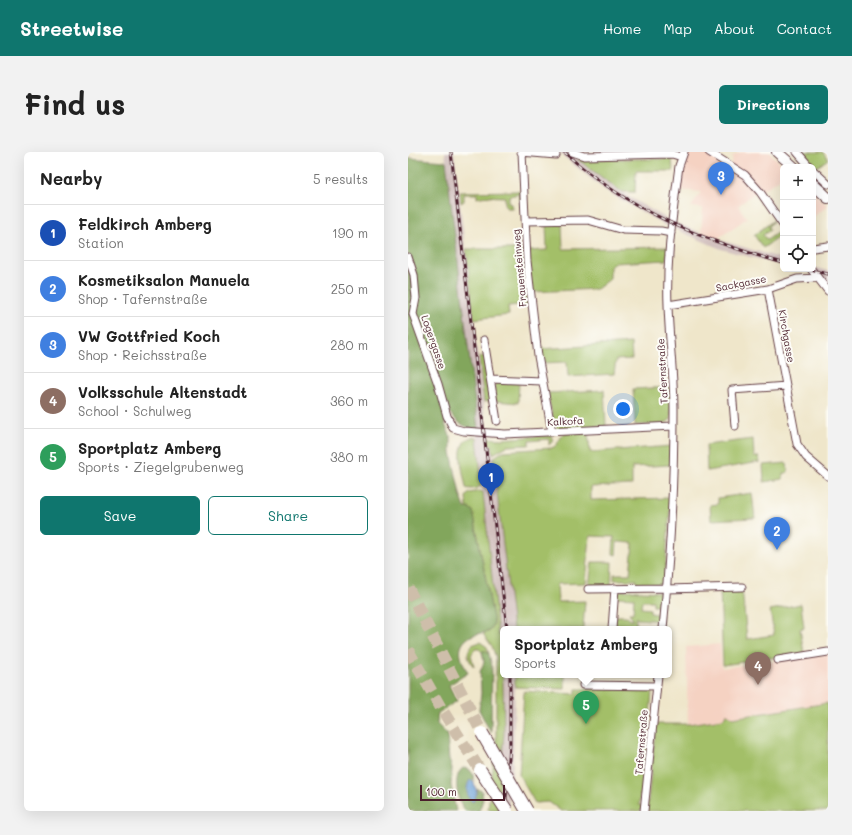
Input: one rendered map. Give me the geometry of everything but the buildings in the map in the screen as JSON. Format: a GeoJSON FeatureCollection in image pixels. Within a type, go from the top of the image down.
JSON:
{"type":"FeatureCollection","features":[{"type":"Feature","properties":{"kind":"highway"},"geometry":{"type":"LineString","coordinates":[[482,733],[527,811]]}},
{"type":"Feature","properties":{"kind":"highway"},"geometry":{"type":"LineString","coordinates":[[480,770],[507,811]]}},
{"type":"Feature","properties":{"kind":"main road"},"geometry":{"type":"LineString","coordinates":[[777,152],[791,164]]}},
{"type":"Feature","properties":{"kind":"main road"},"geometry":{"type":"LineString","coordinates":[[816,187],[828,198]]}},
{"type":"Feature","properties":{"kind":"street"},"geometry":{"type":"LineString","coordinates":[[521,152],[556,155]]}},
{"type":"Feature","properties":{"kind":"street","name":"Frauensteinweg"},"geometry":{"type":"LineString","coordinates":[[521,152],[526,261],[542,381],[552,432]]}},
{"type":"Feature","properties":{"kind":"street"},"geometry":{"type":"LineString","coordinates":[[709,152],[745,175],[760,192],[780,221]]}},
{"type":"Feature","properties":{"kind":"street"},"geometry":{"type":"LineString","coordinates":[[797,152],[807,164]]}},
{"type":"Feature","properties":{"kind":"street"},"geometry":{"type":"LineString","coordinates":[[573,153],[584,156],[617,154],[683,154]]}},
{"type":"Feature","properties":{"kind":"street","name":"Tafernstraße"},"geometry":{"type":"LineString","coordinates":[[663,626],[674,498],[674,392],[668,305],[668,270],[679,166],[683,154]]}},
{"type":"Feature","properties":{"kind":"street"},"geometry":{"type":"LineString","coordinates":[[816,173],[828,184]]}},
{"type":"Feature","properties":{"kind":"street"},"geometry":{"type":"LineString","coordinates":[[525,221],[588,220],[623,230],[661,231],[672,233]]}},
{"type":"Feature","properties":{"kind":"street"},"geometry":{"type":"LineString","coordinates":[[816,248],[828,246]]}},
{"type":"Feature","properties":{"kind":"street","name":"Logergasse"},"geometry":{"type":"LineString","coordinates":[[408,257],[414,275],[416,298],[413,314],[438,384],[447,416],[452,426],[457,430]]}},
{"type":"Feature","properties":{"kind":"street"},"geometry":{"type":"LineString","coordinates":[[813,272],[828,291]]}},
{"type":"Feature","properties":{"kind":"street","name":"Sackgasse"},"geometry":{"type":"LineString","coordinates":[[668,305],[768,289],[797,279],[816,278]]}},
{"type":"Feature","properties":{"kind":"street","name":"Kirchgasse"},"geometry":{"type":"LineString","coordinates":[[768,289],[797,446],[806,457],[828,476]]}},
{"type":"Feature","properties":{"kind":"street"},"geometry":{"type":"LineString","coordinates":[[484,340],[497,421]]}},
{"type":"Feature","properties":{"kind":"street"},"geometry":{"type":"LineString","coordinates":[[491,379],[542,381]]}},
{"type":"Feature","properties":{"kind":"street"},"geometry":{"type":"LineString","coordinates":[[735,426],[732,390],[786,386]]}},
{"type":"Feature","properties":{"kind":"street","name":"Kalkofa"},"geometry":{"type":"LineString","coordinates":[[457,430],[505,434],[674,426]]}},
{"type":"Feature","properties":{"kind":"street"},"geometry":{"type":"LineString","coordinates":[[588,589],[742,587]]}},
{"type":"Feature","properties":{"kind":"street"},"geometry":{"type":"LineString","coordinates":[[612,626],[615,588]]}},
{"type":"Feature","properties":{"kind":"street"},"geometry":{"type":"LineString","coordinates":[[778,660],[828,652]]}},
{"type":"Feature","properties":{"kind":"street","name":"Tafernstraße"},"geometry":{"type":"LineString","coordinates":[[644,811],[658,678]]}},
{"type":"Feature","properties":{"kind":"street"},"geometry":{"type":"LineString","coordinates":[[583,685],[657,686]]}},
{"type":"Feature","properties":{"kind":"shaded area"},"geometry":{"type":"Polygon","coordinates":[[[445,152],[454,152],[488,445],[492,445],[511,607],[513,626],[500,626],[500,636],[498,634],[478,446],[478,429],[445,152]]]}},
{"type":"Feature","properties":{"kind":"shaded area"},"geometry":{"type":"Polygon","coordinates":[[[558,152],[569,152],[629,197],[669,220],[717,239],[780,258],[780,265],[721,249],[668,226],[664,226],[606,191],[558,152]]]}},
{"type":"Feature","properties":{"kind":"shaded area"},"geometry":{"type":"Polygon","coordinates":[[[682,152],[706,152],[730,166],[733,159],[731,157],[741,152],[769,152],[782,164],[780,164],[780,179],[760,192],[758,190],[738,206],[747,218],[717,239],[701,233],[703,208],[691,207],[701,192],[679,190],[682,152]]]}},
{"type":"Feature","properties":{"kind":"shaded area"},"geometry":{"type":"Polygon","coordinates":[[[816,195],[828,206],[816,215],[816,195]]]}},
{"type":"Feature","properties":{"kind":"shaded area"},"geometry":{"type":"Polygon","coordinates":[[[816,268],[828,271],[828,291],[814,274],[802,272],[816,272],[816,268]]]}},
{"type":"Feature","properties":{"kind":"shaded area"},"geometry":{"type":"Polygon","coordinates":[[[720,644],[722,668],[828,654],[828,703],[688,724],[686,647],[720,644]]]}},
{"type":"Feature","properties":{"kind":"shaded area"},"geometry":{"type":"Polygon","coordinates":[[[503,678],[515,678],[513,764],[508,811],[498,811],[504,733],[503,678]]]}},
{"type":"Feature","properties":{"kind":"green space"},"geometry":{"type":"Polygon","coordinates":[[[802,152],[823,152],[828,159],[816,168],[816,164],[812,164],[802,152]]]}},
{"type":"Feature","properties":{"kind":"green space"},"geometry":{"type":"Polygon","coordinates":[[[408,158],[446,161],[478,429],[468,427],[460,423],[447,409],[417,315],[415,270],[408,253],[408,158]]]}},
{"type":"Feature","properties":{"kind":"green space"},"geometry":{"type":"Polygon","coordinates":[[[577,159],[672,159],[673,171],[636,171],[635,192],[622,192],[577,159]]]}},
{"type":"Feature","properties":{"kind":"green space"},"geometry":{"type":"Polygon","coordinates":[[[519,191],[521,193],[522,200],[520,200],[519,194],[509,196],[509,204],[512,204],[512,208],[507,208],[505,206],[505,197],[487,196],[477,198],[477,194],[464,194],[464,201],[461,203],[460,192],[519,191]]]}},
{"type":"Feature","properties":{"kind":"green space"},"geometry":{"type":"Polygon","coordinates":[[[774,220],[768,227],[770,230],[763,235],[767,240],[780,231],[780,236],[763,248],[754,235],[774,220]]]}},
{"type":"Feature","properties":{"kind":"green space"},"geometry":{"type":"Polygon","coordinates":[[[546,223],[562,223],[563,249],[668,247],[666,260],[614,263],[610,267],[610,279],[597,289],[532,292],[527,251],[547,250],[546,223]]]}},
{"type":"Feature","properties":{"kind":"green space"},"geometry":{"type":"Polygon","coordinates":[[[466,249],[523,249],[530,304],[508,306],[509,315],[474,319],[466,249]]]}},
{"type":"Feature","properties":{"kind":"green space"},"geometry":{"type":"Polygon","coordinates":[[[408,257],[414,275],[413,314],[447,416],[445,424],[451,438],[451,452],[460,494],[465,508],[469,508],[473,511],[494,623],[490,631],[471,636],[462,644],[460,653],[461,658],[468,673],[449,685],[457,701],[438,713],[437,724],[447,734],[449,760],[452,768],[451,785],[456,811],[408,811],[408,257]]]}},
{"type":"Feature","properties":{"kind":"green space"},"geometry":{"type":"Polygon","coordinates":[[[631,343],[632,359],[616,360],[614,374],[568,377],[567,362],[541,363],[540,349],[631,343]]]}},
{"type":"Feature","properties":{"kind":"green space"},"geometry":{"type":"Polygon","coordinates":[[[485,356],[492,401],[484,402],[479,357],[485,356]]]}},
{"type":"Feature","properties":{"kind":"green space"},"geometry":{"type":"Polygon","coordinates":[[[495,382],[519,382],[518,403],[495,401],[495,382]]]}},
{"type":"Feature","properties":{"kind":"green space"},"geometry":{"type":"Polygon","coordinates":[[[671,387],[671,419],[668,422],[660,424],[635,425],[633,389],[671,387]]]}},
{"type":"Feature","properties":{"kind":"green space"},"geometry":{"type":"Polygon","coordinates":[[[604,390],[606,426],[559,429],[555,426],[547,393],[604,390]]]}},
{"type":"Feature","properties":{"kind":"green space"},"geometry":{"type":"Polygon","coordinates":[[[588,433],[590,452],[672,446],[672,465],[632,467],[632,485],[591,487],[591,500],[671,498],[664,583],[659,585],[636,585],[636,580],[614,580],[614,574],[630,574],[633,543],[617,542],[616,555],[613,554],[614,537],[590,536],[586,583],[557,584],[558,602],[585,601],[583,626],[513,626],[493,458],[503,451],[552,448],[556,446],[564,434],[588,433]]]}},
{"type":"Feature","properties":{"kind":"green space"},"geometry":{"type":"Polygon","coordinates":[[[551,435],[553,441],[549,445],[549,439],[529,441],[529,445],[507,446],[493,454],[492,445],[488,445],[487,438],[502,439],[551,435]]]}},
{"type":"Feature","properties":{"kind":"green space"},"geometry":{"type":"Polygon","coordinates":[[[473,437],[477,438],[482,485],[470,489],[466,488],[461,451],[467,440],[473,437]]]}},
{"type":"Feature","properties":{"kind":"green space"},"geometry":{"type":"Polygon","coordinates":[[[753,439],[754,457],[759,457],[760,462],[707,471],[706,445],[753,439]]]}},
{"type":"Feature","properties":{"kind":"green space"},"geometry":{"type":"Polygon","coordinates":[[[787,463],[788,472],[783,474],[783,479],[764,482],[763,465],[787,463]]]}},
{"type":"Feature","properties":{"kind":"green space"},"geometry":{"type":"Polygon","coordinates":[[[480,491],[483,492],[498,634],[500,636],[500,678],[503,678],[504,733],[498,810],[488,809],[496,742],[496,658],[492,646],[483,634],[490,631],[494,623],[473,511],[467,508],[466,497],[469,493],[480,491]]]}},
{"type":"Feature","properties":{"kind":"green space"},"geometry":{"type":"Polygon","coordinates":[[[752,493],[755,518],[711,520],[710,505],[718,504],[718,498],[752,493]]]}},
{"type":"Feature","properties":{"kind":"green space"},"geometry":{"type":"Polygon","coordinates":[[[592,562],[612,562],[611,586],[589,586],[592,562]]]}},
{"type":"Feature","properties":{"kind":"green space"},"geometry":{"type":"Polygon","coordinates":[[[742,588],[747,639],[774,635],[770,610],[801,604],[804,628],[800,629],[804,653],[723,665],[720,589],[742,588]]]}},
{"type":"Feature","properties":{"kind":"green space"},"geometry":{"type":"Polygon","coordinates":[[[621,590],[664,592],[663,606],[653,606],[653,601],[642,601],[641,608],[650,609],[650,613],[662,615],[662,621],[637,619],[636,617],[635,626],[614,624],[614,616],[627,616],[630,620],[633,620],[629,613],[633,613],[634,598],[616,597],[617,593],[621,590]]]}},
{"type":"Feature","properties":{"kind":"green space"},"geometry":{"type":"Polygon","coordinates":[[[480,642],[487,647],[489,654],[484,650],[482,652],[479,649],[475,649],[471,655],[474,667],[469,659],[468,653],[472,645],[480,642]]]}},
{"type":"Feature","properties":{"kind":"green space"},"geometry":{"type":"Polygon","coordinates":[[[484,650],[489,654],[492,666],[491,733],[479,710],[481,693],[480,672],[484,662],[482,652],[484,650]]]}},
{"type":"Feature","properties":{"kind":"green space"},"geometry":{"type":"Polygon","coordinates":[[[515,678],[565,678],[565,689],[515,687],[515,678]]]}},
{"type":"Feature","properties":{"kind":"green space"},"geometry":{"type":"Polygon","coordinates":[[[649,688],[652,692],[643,795],[640,795],[639,805],[643,806],[640,811],[561,811],[549,802],[535,803],[519,775],[524,691],[576,694],[576,689],[649,688]]]}},
{"type":"Feature","properties":{"kind":"green space"},"geometry":{"type":"Polygon","coordinates":[[[828,703],[828,811],[647,811],[656,724],[688,724],[723,719],[726,714],[732,718],[828,703]]]}},
{"type":"Feature","properties":{"kind":"green space"},"geometry":{"type":"Polygon","coordinates":[[[463,768],[469,769],[473,774],[474,782],[472,780],[477,793],[477,789],[482,791],[483,800],[479,811],[465,811],[460,802],[457,783],[460,772],[463,768]]]}},
{"type":"Feature","properties":{"kind":"water"},"geometry":{"type":"Polygon","coordinates":[[[470,780],[474,782],[477,793],[473,802],[467,792],[467,786],[470,780]]]}},
{"type":"Feature","properties":{"kind":"tunnel"},"geometry":{"type":"LineString","coordinates":[[408,588],[482,733]]}},
{"type":"Feature","properties":{"kind":"tunnel"},"geometry":{"type":"LineString","coordinates":[[408,650],[441,708],[480,770]]}},
{"type":"Feature","properties":{"kind":"railway"},"geometry":{"type":"LineString","coordinates":[[451,152],[507,626]]}},
{"type":"Feature","properties":{"kind":"railway"},"geometry":{"type":"LineString","coordinates":[[564,152],[614,191],[666,221],[722,244],[780,262]]}},
{"type":"Feature","properties":{"kind":"railway"},"geometry":{"type":"LineString","coordinates":[[816,271],[828,274]]}},
{"type":"Feature","properties":{"kind":"railway"},"geometry":{"type":"LineString","coordinates":[[505,811],[510,745],[510,678]]}},
{"type":"Feature","properties":{"kind":"place","name":"VW Gottfried Koch"},"geometry":{"type":"Point","coordinates":[721,195]}},
{"type":"Feature","properties":{"kind":"place","name":"Feldkirch Amberg"},"geometry":{"type":"Point","coordinates":[491,496]}},
{"type":"Feature","properties":{"kind":"place","name":"Kosmetiksalon Manuela"},"geometry":{"type":"Point","coordinates":[777,550]}},
{"type":"Feature","properties":{"kind":"place","name":"Volksschule Altenstadt"},"geometry":{"type":"Point","coordinates":[758,685]}},
{"type":"Feature","properties":{"kind":"place","name":"Sportplatz Amberg"},"geometry":{"type":"Point","coordinates":[586,724]}}]}
